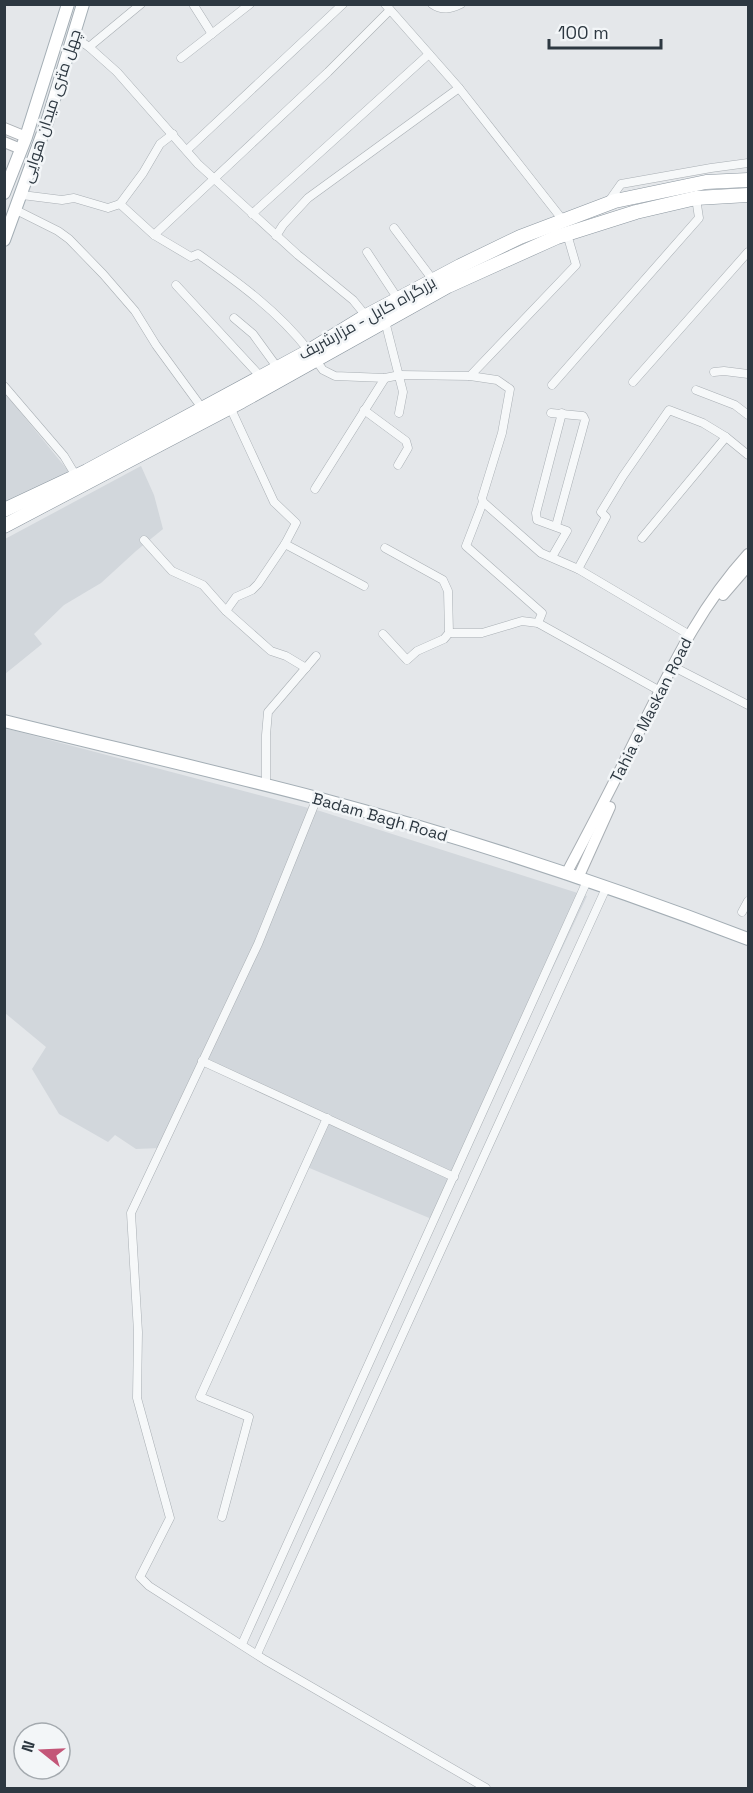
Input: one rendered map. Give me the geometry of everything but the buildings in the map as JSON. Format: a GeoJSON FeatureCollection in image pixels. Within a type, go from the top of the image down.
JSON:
{"type":"FeatureCollection","features":[{"type":"Feature","properties":{"kind":"highway","name":"بزرگراه کابل - مزارشریف"},"geometry":{"type":"LineString","coordinates":[[4,526],[230,407],[312,355],[366,316],[520,237],[562,219],[615,201],[706,182],[748,180]]}},
{"type":"Feature","properties":{"kind":"highway","name":"بزرگراه کابل - مزارشریف"},"geometry":{"type":"LineString","coordinates":[[4,510],[76,476],[277,367],[312,355],[385,321],[448,286],[567,234],[636,212],[696,198],[748,195]]}},
{"type":"Feature","properties":{"kind":"main road"},"geometry":{"type":"LineString","coordinates":[[4,193],[23,143],[68,4]]}},
{"type":"Feature","properties":{"kind":"main road","name":"چهل متری میدان هوایی"},"geometry":{"type":"LineString","coordinates":[[4,240],[22,195],[83,4]]}},
{"type":"Feature","properties":{"kind":"main road"},"geometry":{"type":"LineString","coordinates":[[4,128],[23,143]]}},
{"type":"Feature","properties":{"kind":"main road"},"geometry":{"type":"LineString","coordinates":[[4,142],[23,143]]}},
{"type":"Feature","properties":{"kind":"main road","name":"Tahia e Maskan Road"},"geometry":{"type":"LineString","coordinates":[[577,877],[675,668],[688,634],[748,554]]}},
{"type":"Feature","properties":{"kind":"main road","name":"Tahia e Maskan Road"},"geometry":{"type":"LineString","coordinates":[[577,877],[615,783],[660,691],[720,599],[748,566]]}},
{"type":"Feature","properties":{"kind":"main road","name":"Badam Bagh Road"},"geometry":{"type":"LineString","coordinates":[[4,721],[317,798],[607,886],[748,939]]}},
{"type":"Feature","properties":{"kind":"street"},"geometry":{"type":"LineString","coordinates":[[89,47],[141,4]]}},
{"type":"Feature","properties":{"kind":"street"},"geometry":{"type":"LineString","coordinates":[[193,4],[212,34]]}},
{"type":"Feature","properties":{"kind":"street"},"geometry":{"type":"LineString","coordinates":[[181,58],[250,4]]}},
{"type":"Feature","properties":{"kind":"street"},"geometry":{"type":"LineString","coordinates":[[186,150],[343,4]]}},
{"type":"Feature","properties":{"kind":"street"},"geometry":{"type":"LineString","coordinates":[[432,4],[439,9],[454,8],[461,4]]}},
{"type":"Feature","properties":{"kind":"street"},"geometry":{"type":"LineString","coordinates":[[154,235],[328,72],[387,7],[459,88],[562,219]]}},
{"type":"Feature","properties":{"kind":"street"},"geometry":{"type":"LineString","coordinates":[[73,36],[117,72],[213,178],[276,236],[353,300],[366,316]]}},
{"type":"Feature","properties":{"kind":"street"},"geometry":{"type":"LineString","coordinates":[[252,214],[429,54]]}},
{"type":"Feature","properties":{"kind":"street"},"geometry":{"type":"LineString","coordinates":[[276,236],[308,198],[459,88]]}},
{"type":"Feature","properties":{"kind":"street"},"geometry":{"type":"LineString","coordinates":[[22,195],[62,200],[74,198],[108,208],[120,204],[143,173],[160,144],[172,134]]}},
{"type":"Feature","properties":{"kind":"street"},"geometry":{"type":"LineString","coordinates":[[606,204],[621,184],[748,163]]}},
{"type":"Feature","properties":{"kind":"street"},"geometry":{"type":"LineString","coordinates":[[552,385],[699,218],[696,198]]}},
{"type":"Feature","properties":{"kind":"street"},"geometry":{"type":"LineString","coordinates":[[120,204],[154,235],[191,257],[198,254],[261,299],[294,332],[323,370],[335,376],[385,378],[400,375],[470,376],[497,380],[510,388],[502,433],[482,498],[483,502],[466,546],[542,613],[538,623]]}},
{"type":"Feature","properties":{"kind":"street"},"geometry":{"type":"LineString","coordinates":[[16,210],[58,231],[103,273],[135,311],[156,345],[202,408]]}},
{"type":"Feature","properties":{"kind":"street"},"geometry":{"type":"LineString","coordinates":[[394,228],[433,280]]}},
{"type":"Feature","properties":{"kind":"street"},"geometry":{"type":"LineString","coordinates":[[470,376],[576,265],[567,234]]}},
{"type":"Feature","properties":{"kind":"street"},"geometry":{"type":"LineString","coordinates":[[367,252],[398,299]]}},
{"type":"Feature","properties":{"kind":"street"},"geometry":{"type":"LineString","coordinates":[[633,382],[748,252]]}},
{"type":"Feature","properties":{"kind":"street"},"geometry":{"type":"LineString","coordinates":[[176,285],[260,376]]}},
{"type":"Feature","properties":{"kind":"street"},"geometry":{"type":"LineString","coordinates":[[234,318],[254,334],[277,367]]}},
{"type":"Feature","properties":{"kind":"street"},"geometry":{"type":"LineString","coordinates":[[385,321],[404,392],[399,413]]}},
{"type":"Feature","properties":{"kind":"street"},"geometry":{"type":"LineString","coordinates":[[714,372],[748,374]]}},
{"type":"Feature","properties":{"kind":"street"},"geometry":{"type":"LineString","coordinates":[[315,489],[385,378]]}},
{"type":"Feature","properties":{"kind":"street"},"geometry":{"type":"LineString","coordinates":[[4,386],[64,456],[76,476]]}},
{"type":"Feature","properties":{"kind":"street"},"geometry":{"type":"LineString","coordinates":[[696,390],[735,405],[748,415]]}},
{"type":"Feature","properties":{"kind":"street"},"geometry":{"type":"LineString","coordinates":[[226,611],[236,597],[252,590],[258,584],[296,523],[274,502],[230,407]]}},
{"type":"Feature","properties":{"kind":"street"},"geometry":{"type":"LineString","coordinates":[[364,410],[406,441],[408,448],[398,465]]}},
{"type":"Feature","properties":{"kind":"street"},"geometry":{"type":"LineString","coordinates":[[578,569],[606,517],[601,512],[669,410],[703,423],[748,455]]}},
{"type":"Feature","properties":{"kind":"street"},"geometry":{"type":"LineString","coordinates":[[551,413],[583,416],[585,420],[556,526]]}},
{"type":"Feature","properties":{"kind":"street"},"geometry":{"type":"LineString","coordinates":[[552,557],[567,531],[537,520],[536,513],[562,413]]}},
{"type":"Feature","properties":{"kind":"street"},"geometry":{"type":"LineString","coordinates":[[642,538],[726,438]]}},
{"type":"Feature","properties":{"kind":"street"},"geometry":{"type":"LineString","coordinates":[[483,502],[541,554],[578,569],[688,634]]}},
{"type":"Feature","properties":{"kind":"street"},"geometry":{"type":"LineString","coordinates":[[144,540],[172,571],[203,585],[226,611],[271,651],[286,656],[306,668]]}},
{"type":"Feature","properties":{"kind":"street"},"geometry":{"type":"LineString","coordinates":[[285,544],[364,586]]}},
{"type":"Feature","properties":{"kind":"street"},"geometry":{"type":"LineString","coordinates":[[383,633],[407,660],[417,651],[444,639],[449,633],[448,591],[443,580],[385,548]]}},
{"type":"Feature","properties":{"kind":"street"},"geometry":{"type":"LineString","coordinates":[[449,633],[482,633],[522,621],[538,623],[660,691]]}},
{"type":"Feature","properties":{"kind":"street"},"geometry":{"type":"LineString","coordinates":[[266,786],[268,712],[316,656]]}},
{"type":"Feature","properties":{"kind":"street"},"geometry":{"type":"LineString","coordinates":[[675,668],[748,705]]}},
{"type":"Feature","properties":{"kind":"street"},"geometry":{"type":"LineString","coordinates":[[317,798],[258,944],[131,1213],[138,1332],[137,1398],[170,1518],[140,1577],[149,1586],[257,1654],[486,1788]]}},
{"type":"Feature","properties":{"kind":"street"},"geometry":{"type":"LineString","coordinates":[[242,1644],[454,1177],[577,877]]}},
{"type":"Feature","properties":{"kind":"street"},"geometry":{"type":"LineString","coordinates":[[257,1654],[607,886]]}},
{"type":"Feature","properties":{"kind":"street"},"geometry":{"type":"LineString","coordinates":[[742,912],[748,901]]}},
{"type":"Feature","properties":{"kind":"street"},"geometry":{"type":"LineString","coordinates":[[202,1061],[454,1177]]}},
{"type":"Feature","properties":{"kind":"street"},"geometry":{"type":"LineString","coordinates":[[222,1517],[249,1417],[200,1397],[327,1118]]}},
{"type":"Feature","properties":{"kind":"shaded area"},"geometry":{"type":"Polygon","coordinates":[[[4,392],[70,473],[4,504],[4,392]]]}},
{"type":"Feature","properties":{"kind":"shaded area"},"geometry":{"type":"Polygon","coordinates":[[[141,466],[154,495],[163,529],[101,583],[64,605],[34,634],[42,644],[5,674],[5,539],[141,466]]]}},
{"type":"Feature","properties":{"kind":"shaded area"},"geometry":{"type":"Polygon","coordinates":[[[4,728],[320,811],[587,896],[434,1220],[307,1167],[328,1119],[203,1061],[160,1148],[136,1149],[115,1135],[108,1142],[59,1114],[32,1069],[46,1047],[5,1013],[4,728]]]}}]}
